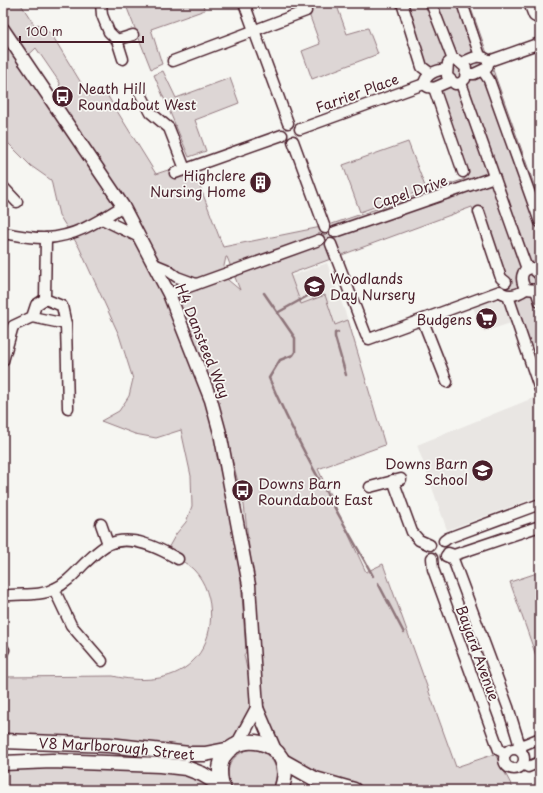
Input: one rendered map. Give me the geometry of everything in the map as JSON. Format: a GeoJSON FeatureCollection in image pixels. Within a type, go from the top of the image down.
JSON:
{"type":"FeatureCollection","features":[{"type":"Feature","properties":{"kind":"main road","name":"V8 Marlborough Street"},"geometry":{"type":"LineString","coordinates":[[3,742],[110,745],[189,754],[204,754],[234,747],[247,741],[257,741],[267,744],[279,756]]}},
{"type":"Feature","properties":{"kind":"main road"},"geometry":{"type":"LineString","coordinates":[[223,788],[220,777],[220,766],[224,757],[234,747]]}},
{"type":"Feature","properties":{"kind":"main road"},"geometry":{"type":"LineString","coordinates":[[279,756],[315,779],[354,790]]}},
{"type":"Feature","properties":{"kind":"main road"},"geometry":{"type":"LineString","coordinates":[[279,756],[285,771],[281,790]]}},
{"type":"Feature","properties":{"kind":"main road","name":"V8 Marlborough Street"},"geometry":{"type":"LineString","coordinates":[[3,763],[52,761],[160,765],[186,768],[202,774],[223,788]]}},
{"type":"Feature","properties":{"kind":"street"},"geometry":{"type":"LineString","coordinates":[[101,3],[102,14],[109,32],[117,40],[123,59]]}},
{"type":"Feature","properties":{"kind":"street"},"geometry":{"type":"LineString","coordinates":[[244,3],[288,123]]}},
{"type":"Feature","properties":{"kind":"street"},"geometry":{"type":"LineString","coordinates":[[402,3],[422,66],[430,73]]}},
{"type":"Feature","properties":{"kind":"street"},"geometry":{"type":"LineString","coordinates":[[431,3],[458,62],[466,68],[464,79],[494,177],[527,268]]}},
{"type":"Feature","properties":{"kind":"street"},"geometry":{"type":"LineString","coordinates":[[462,3],[485,59],[488,68],[455,84],[450,81],[447,76],[448,63],[485,59],[540,43]]}},
{"type":"Feature","properties":{"kind":"street"},"geometry":{"type":"LineString","coordinates":[[529,3],[534,16],[540,19]]}},
{"type":"Feature","properties":{"kind":"street"},"geometry":{"type":"LineString","coordinates":[[173,61],[306,11]]}},
{"type":"Feature","properties":{"kind":"street","name":"H4 Dansteed Way"},"geometry":{"type":"LineString","coordinates":[[3,29],[123,206],[169,294],[211,400],[220,433],[249,585],[257,704],[279,756]]}},
{"type":"Feature","properties":{"kind":"street"},"geometry":{"type":"LineString","coordinates":[[117,40],[133,35]]}},
{"type":"Feature","properties":{"kind":"street"},"geometry":{"type":"LineString","coordinates":[[447,69],[430,73],[426,78],[463,172]]}},
{"type":"Feature","properties":{"kind":"street"},"geometry":{"type":"LineString","coordinates":[[483,71],[489,80],[540,222]]}},
{"type":"Feature","properties":{"kind":"street","name":"Farrier Place"},"geometry":{"type":"LineString","coordinates":[[300,129],[429,86],[450,81]]}},
{"type":"Feature","properties":{"kind":"street"},"geometry":{"type":"LineString","coordinates":[[138,89],[151,112],[169,128],[185,169]]}},
{"type":"Feature","properties":{"kind":"street"},"geometry":{"type":"LineString","coordinates":[[282,135],[288,141],[293,141],[299,136],[300,129],[294,124],[288,123]]}},
{"type":"Feature","properties":{"kind":"street"},"geometry":{"type":"LineString","coordinates":[[282,135],[283,128],[288,123]]}},
{"type":"Feature","properties":{"kind":"street"},"geometry":{"type":"LineString","coordinates":[[175,173],[282,135]]}},
{"type":"Feature","properties":{"kind":"street"},"geometry":{"type":"LineString","coordinates":[[293,141],[324,228]]}},
{"type":"Feature","properties":{"kind":"street","name":"Capel Drive"},"geometry":{"type":"LineString","coordinates":[[335,232],[494,177]]}},
{"type":"Feature","properties":{"kind":"street"},"geometry":{"type":"LineString","coordinates":[[3,187],[17,202]]}},
{"type":"Feature","properties":{"kind":"street"},"geometry":{"type":"LineString","coordinates":[[3,233],[46,238],[73,233],[102,219],[123,206]]}},
{"type":"Feature","properties":{"kind":"street"},"geometry":{"type":"LineString","coordinates":[[479,212],[501,278],[506,282]]}},
{"type":"Feature","properties":{"kind":"street"},"geometry":{"type":"LineString","coordinates":[[102,219],[139,237]]}},
{"type":"Feature","properties":{"kind":"street"},"geometry":{"type":"LineString","coordinates":[[324,228],[330,228],[335,232],[335,239],[331,244],[324,245],[319,240],[319,232],[324,228]]}},
{"type":"Feature","properties":{"kind":"street"},"geometry":{"type":"LineString","coordinates":[[45,299],[46,238]]}},
{"type":"Feature","properties":{"kind":"street"},"geometry":{"type":"LineString","coordinates":[[169,294],[319,240]]}},
{"type":"Feature","properties":{"kind":"street"},"geometry":{"type":"LineString","coordinates":[[331,244],[366,335],[370,339],[504,294],[515,295],[534,289]]}},
{"type":"Feature","properties":{"kind":"street"},"geometry":{"type":"LineString","coordinates":[[154,264],[166,269],[177,277],[196,284]]}},
{"type":"Feature","properties":{"kind":"street"},"geometry":{"type":"LineString","coordinates":[[527,268],[532,268],[539,272]]}},
{"type":"Feature","properties":{"kind":"street"},"geometry":{"type":"LineString","coordinates":[[527,268],[523,272],[521,278],[522,284],[534,289],[540,302]]}},
{"type":"Feature","properties":{"kind":"street"},"geometry":{"type":"LineString","coordinates":[[521,278],[506,282],[502,286],[540,390]]}},
{"type":"Feature","properties":{"kind":"street"},"geometry":{"type":"LineString","coordinates":[[32,317],[36,305],[45,299]]}},
{"type":"Feature","properties":{"kind":"street"},"geometry":{"type":"LineString","coordinates":[[45,299],[62,306],[66,324],[68,408]]}},
{"type":"Feature","properties":{"kind":"street"},"geometry":{"type":"LineString","coordinates":[[3,361],[13,326],[32,317],[66,324]]}},
{"type":"Feature","properties":{"kind":"street"},"geometry":{"type":"LineString","coordinates":[[423,321],[447,382]]}},
{"type":"Feature","properties":{"kind":"street"},"geometry":{"type":"LineString","coordinates":[[370,487],[397,479],[412,532],[419,540],[430,545]]}},
{"type":"Feature","properties":{"kind":"street"},"geometry":{"type":"LineString","coordinates":[[444,541],[448,538],[540,504]]}},
{"type":"Feature","properties":{"kind":"street"},"geometry":{"type":"LineString","coordinates":[[101,524],[108,544]]}},
{"type":"Feature","properties":{"kind":"street"},"geometry":{"type":"LineString","coordinates":[[447,555],[448,546],[444,541],[438,540],[430,545],[428,550],[432,558],[440,560],[447,555],[454,555],[540,526]]}},
{"type":"Feature","properties":{"kind":"street"},"geometry":{"type":"LineString","coordinates":[[3,596],[39,593],[54,589],[70,578],[108,544],[119,542],[140,543],[161,550],[178,559]]}},
{"type":"Feature","properties":{"kind":"street","name":"Bayard Avenue"},"geometry":{"type":"LineString","coordinates":[[447,555],[454,559],[508,707],[519,743],[518,750]]}},
{"type":"Feature","properties":{"kind":"street","name":"Bayard Avenue"},"geometry":{"type":"LineString","coordinates":[[432,558],[433,569],[499,750],[505,753]]}},
{"type":"Feature","properties":{"kind":"street"},"geometry":{"type":"LineString","coordinates":[[54,589],[71,626],[102,661]]}},
{"type":"Feature","properties":{"kind":"street"},"geometry":{"type":"LineString","coordinates":[[234,747],[257,704]]}},
{"type":"Feature","properties":{"kind":"street"},"geometry":{"type":"LineString","coordinates":[[518,750],[523,745],[540,738]]}},
{"type":"Feature","properties":{"kind":"street"},"geometry":{"type":"LineString","coordinates":[[512,749],[518,750],[524,757],[523,764],[517,769],[509,769],[504,762],[505,753],[512,749]]}},
{"type":"Feature","properties":{"kind":"street"},"geometry":{"type":"LineString","coordinates":[[523,764],[528,767],[540,762]]}},
{"type":"Feature","properties":{"kind":"shaded area"},"geometry":{"type":"Polygon","coordinates":[[[3,3],[20,3],[35,26],[38,24],[52,35],[89,96],[104,90],[156,174],[180,166],[193,168],[223,247],[326,226],[465,179],[422,67],[402,3],[469,3],[540,201],[540,405],[472,207],[290,274],[301,304],[325,295],[335,325],[348,320],[385,445],[318,469],[366,572],[383,564],[456,767],[495,754],[514,790],[354,790],[283,761],[257,708],[231,749],[3,741],[3,677],[113,676],[133,679],[154,679],[165,677],[184,669],[200,653],[206,642],[211,617],[207,591],[202,580],[191,567],[166,552],[176,534],[186,522],[192,506],[191,476],[181,430],[156,438],[135,434],[101,421],[119,411],[129,396],[133,379],[119,335],[79,247],[59,215],[51,180],[31,166],[3,138],[3,3]],[[36,48],[18,65],[31,69],[56,106],[60,83],[36,48]],[[123,206],[102,219],[127,232],[145,255],[169,294],[196,284],[166,269],[123,206]],[[227,257],[222,275],[240,290],[227,257]],[[225,432],[220,433],[216,453],[232,518],[240,567],[246,652],[244,655],[250,683],[250,703],[256,700],[265,703],[262,701],[255,597],[244,505],[225,432]]]}},
{"type":"Feature","properties":{"kind":"shaded area"},"geometry":{"type":"Polygon","coordinates":[[[125,3],[202,3],[205,10],[151,29],[162,64],[151,69],[125,3]]]}},
{"type":"Feature","properties":{"kind":"shaded area"},"geometry":{"type":"Polygon","coordinates":[[[305,3],[336,3],[347,34],[368,28],[378,54],[312,79],[302,51],[320,44],[305,3]]]}},
{"type":"Feature","properties":{"kind":"shaded area"},"geometry":{"type":"Polygon","coordinates":[[[163,71],[176,98],[230,78],[239,103],[195,120],[206,151],[189,157],[154,75],[163,71]]]}},
{"type":"Feature","properties":{"kind":"shaded area"},"geometry":{"type":"Polygon","coordinates":[[[408,142],[426,189],[360,212],[343,165],[408,142]]]}},
{"type":"Feature","properties":{"kind":"shaded area","name":"Woodlands Day Nursery"},"geometry":{"type":"Polygon","coordinates":[[[327,263],[348,320],[335,325],[301,304],[291,276],[327,263]]]}},
{"type":"Feature","properties":{"kind":"shaded area"},"geometry":{"type":"Polygon","coordinates":[[[493,300],[503,300],[511,323],[483,332],[473,307],[493,300]]]}},
{"type":"Feature","properties":{"kind":"shaded area","name":"Downs Barn School"},"geometry":{"type":"Polygon","coordinates":[[[538,396],[540,402],[540,496],[447,530],[417,445],[538,396]]]}},
{"type":"Feature","properties":{"kind":"shaded area"},"geometry":{"type":"Polygon","coordinates":[[[540,572],[540,667],[510,582],[540,572]]]}},
{"type":"Feature","properties":{"kind":"shaded area"},"geometry":{"type":"Polygon","coordinates":[[[253,749],[260,751],[271,759],[276,770],[275,783],[271,790],[234,790],[228,776],[230,764],[239,754],[253,749]]]}},
{"type":"Feature","properties":{"kind":"shaded area"},"geometry":{"type":"Polygon","coordinates":[[[3,763],[160,765],[224,790],[3,790],[3,763]]]}},
{"type":"Feature","properties":{"kind":"waterway"},"geometry":{"type":"LineString","coordinates":[[277,313],[322,288]]}},
{"type":"Feature","properties":{"kind":"waterway"},"geometry":{"type":"LineString","coordinates":[[264,293],[295,338],[295,352],[293,355],[280,360],[269,378],[305,453],[373,576]]}},
{"type":"Feature","properties":{"kind":"waterway"},"geometry":{"type":"LineString","coordinates":[[338,332],[335,333],[335,337],[346,375]]}},
{"type":"Feature","properties":{"kind":"waterway"},"geometry":{"type":"LineString","coordinates":[[378,583],[404,633]]}},
{"type":"Feature","properties":{"kind":"place","name":"Neath Hill Roundabout West"},"geometry":{"type":"Point","coordinates":[62,96]}},
{"type":"Feature","properties":{"kind":"place","name":"Highclere Nursing Home"},"geometry":{"type":"Point","coordinates":[261,183]}},
{"type":"Feature","properties":{"kind":"place","name":"Woodlands Day Nursery"},"geometry":{"type":"Point","coordinates":[315,286]}},
{"type":"Feature","properties":{"kind":"place","name":"Budgens"},"geometry":{"type":"Point","coordinates":[487,319]}},
{"type":"Feature","properties":{"kind":"place","name":"Downs Barn School"},"geometry":{"type":"Point","coordinates":[483,471]}},
{"type":"Feature","properties":{"kind":"place","name":"Downs Barn Roundabout East"},"geometry":{"type":"Point","coordinates":[243,491]}}]}
